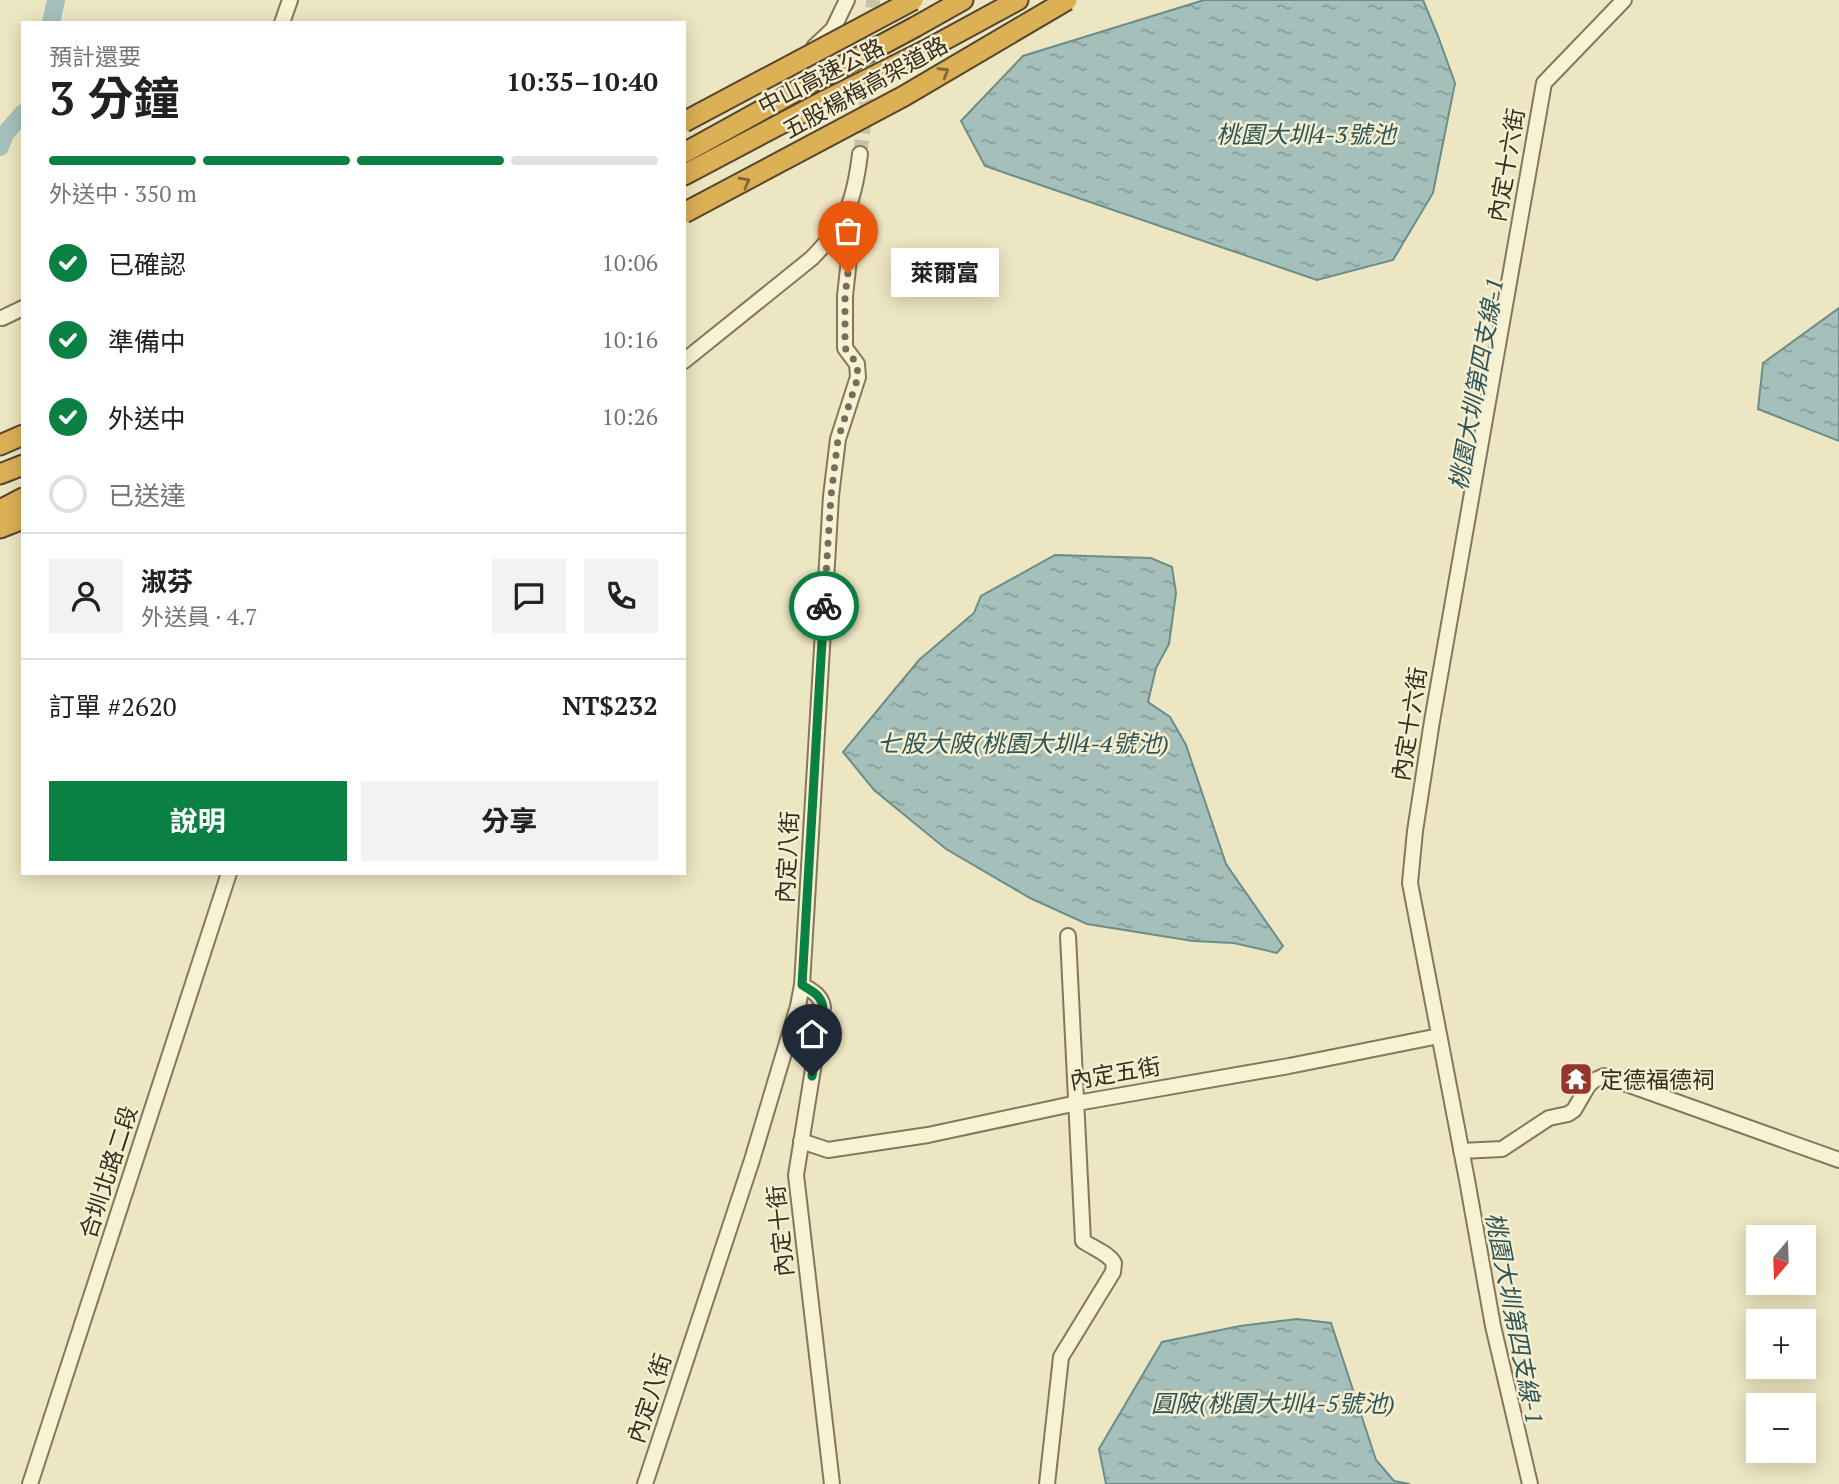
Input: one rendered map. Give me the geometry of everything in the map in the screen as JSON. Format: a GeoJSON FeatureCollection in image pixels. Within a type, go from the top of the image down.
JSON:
{"type":"FeatureCollection","features":[{"type":"Feature","properties":{"kind":"highway"},"geometry":{"type":"LineString","coordinates":[[686,121],[912,0]]}},
{"type":"Feature","properties":{"kind":"highway","name":"中山高速公路"},"geometry":{"type":"LineString","coordinates":[[686,152],[963,0]]}},
{"type":"Feature","properties":{"kind":"highway","name":"中山高速公路"},"geometry":{"type":"LineString","coordinates":[[686,175],[1018,0]]}},
{"type":"Feature","properties":{"kind":"highway","name":"五股楊梅高架道路"},"geometry":{"type":"LineString","coordinates":[[686,212],[904,96],[1067,0]]}},
{"type":"Feature","properties":{"kind":"highway"},"geometry":{"type":"LineString","coordinates":[[0,445],[21,438]]}},
{"type":"Feature","properties":{"kind":"highway"},"geometry":{"type":"LineString","coordinates":[[0,474],[21,465]]}},
{"type":"Feature","properties":{"kind":"highway"},"geometry":{"type":"LineString","coordinates":[[0,498],[21,490]]}},
{"type":"Feature","properties":{"kind":"highway"},"geometry":{"type":"LineString","coordinates":[[0,510],[21,499]]}},
{"type":"Feature","properties":{"kind":"highway"},"geometry":{"type":"LineString","coordinates":[[0,528],[21,520]]}},
{"type":"Feature","properties":{"kind":"street"},"geometry":{"type":"LineString","coordinates":[[283,21],[290,0]]}},
{"type":"Feature","properties":{"kind":"street"},"geometry":{"type":"LineString","coordinates":[[686,129],[777,82],[833,29],[847,0]]}},
{"type":"Feature","properties":{"kind":"street","name":"內定十六街"},"geometry":{"type":"LineString","coordinates":[[1530,1484],[1493,1326],[1411,878],[1415,831],[1432,721],[1544,83],[1624,0]]}},
{"type":"Feature","properties":{"kind":"street"},"geometry":{"type":"LineString","coordinates":[[686,359],[812,258],[828,241],[844,218],[854,192],[860,154]]}},
{"type":"Feature","properties":{"kind":"street","name":"內定八街"},"geometry":{"type":"LineString","coordinates":[[645,1484],[752,1160],[802,985],[831,496],[838,439],[858,377],[857,364],[845,348],[845,296],[850,250],[844,218]]}},
{"type":"Feature","properties":{"kind":"street"},"geometry":{"type":"LineString","coordinates":[[2,318],[21,309]]}},
{"type":"Feature","properties":{"kind":"street","name":"合圳北路二段"},"geometry":{"type":"LineString","coordinates":[[30,1484],[228,875]]}},
{"type":"Feature","properties":{"kind":"street"},"geometry":{"type":"LineString","coordinates":[[1047,1484],[1061,1357],[1113,1272],[1114,1263],[1111,1257],[1083,1241],[1068,936]]}},
{"type":"Feature","properties":{"kind":"street","name":"內定十街"},"geometry":{"type":"LineString","coordinates":[[802,985],[817,994],[823,1007],[796,1175],[832,1484]]}},
{"type":"Feature","properties":{"kind":"street","name":"內定五街"},"geometry":{"type":"LineString","coordinates":[[801,1141],[828,1150],[928,1135],[1077,1103],[1438,1036]]}},
{"type":"Feature","properties":{"kind":"street"},"geometry":{"type":"LineString","coordinates":[[1461,1151],[1502,1149],[1549,1118],[1574,1110],[1588,1086],[1604,1076],[1839,1160]]}},
{"type":"Feature","properties":{"kind":"water","name":"桃園大圳4-3號池"},"geometry":{"type":"Polygon","coordinates":[[[1204,0],[1423,0],[1455,83],[1433,193],[1393,260],[1317,280],[985,166],[961,121],[1023,56],[1204,0]]]}},
{"type":"Feature","properties":{"kind":"water"},"geometry":{"type":"Polygon","coordinates":[[[1839,308],[1839,441],[1758,409],[1763,363],[1839,308]]]}},
{"type":"Feature","properties":{"kind":"water","name":"七股大陂(桃園大圳4-4號池)"},"geometry":{"type":"Polygon","coordinates":[[[1055,555],[1151,558],[1172,567],[1176,593],[1169,644],[1156,668],[1148,702],[1170,717],[1186,745],[1226,864],[1283,946],[1277,953],[1234,943],[1193,941],[1087,924],[1030,898],[946,849],[874,790],[843,752],[919,660],[974,613],[981,596],[1055,555]]]}},
{"type":"Feature","properties":{"kind":"water","name":"圓陂(桃園大圳4-5號池)"},"geometry":{"type":"Polygon","coordinates":[[[1297,1319],[1331,1323],[1376,1460],[1394,1481],[1410,1484],[1106,1484],[1099,1449],[1162,1342],[1240,1326],[1297,1319]]]}},
{"type":"Feature","properties":{"kind":"waterway"},"geometry":{"type":"LineString","coordinates":[[51,21],[56,0]]}},
{"type":"Feature","properties":{"kind":"waterway"},"geometry":{"type":"LineString","coordinates":[[0,147],[5,134],[21,115]]}},
{"type":"Feature","properties":{"kind":"tunnel"},"geometry":{"type":"LineString","coordinates":[[860,154],[866,110],[873,0]]}},
{"type":"Feature","properties":{"kind":"way so far"},"geometry":{"type":"LineString","coordinates":[[824,606],[831,496],[838,439],[858,377],[857,364],[845,348],[848,273]]}},
{"type":"Feature","properties":{"kind":"place","name":"萊爾富"},"geometry":{"type":"Point","coordinates":[848,273]}},
{"type":"Feature","properties":{"kind":"place","name":"定德福德祠"},"geometry":{"type":"Point","coordinates":[1576,1079]}},
{"type":"Feature","properties":{"kind":"route"},"geometry":{"type":"LineString","coordinates":[[812,1076],[823,1007],[817,994],[802,985],[824,606]]}},
{"type":"Feature","properties":{"kind":"water label","name":"桃園大圳第四支線-1"},"geometry":{"type":"Point","coordinates":[1476,384]}},
{"type":"Feature","properties":{"kind":"water label","name":"桃園大圳第四支線-1"},"geometry":{"type":"Point","coordinates":[1515,1318]}}]}
